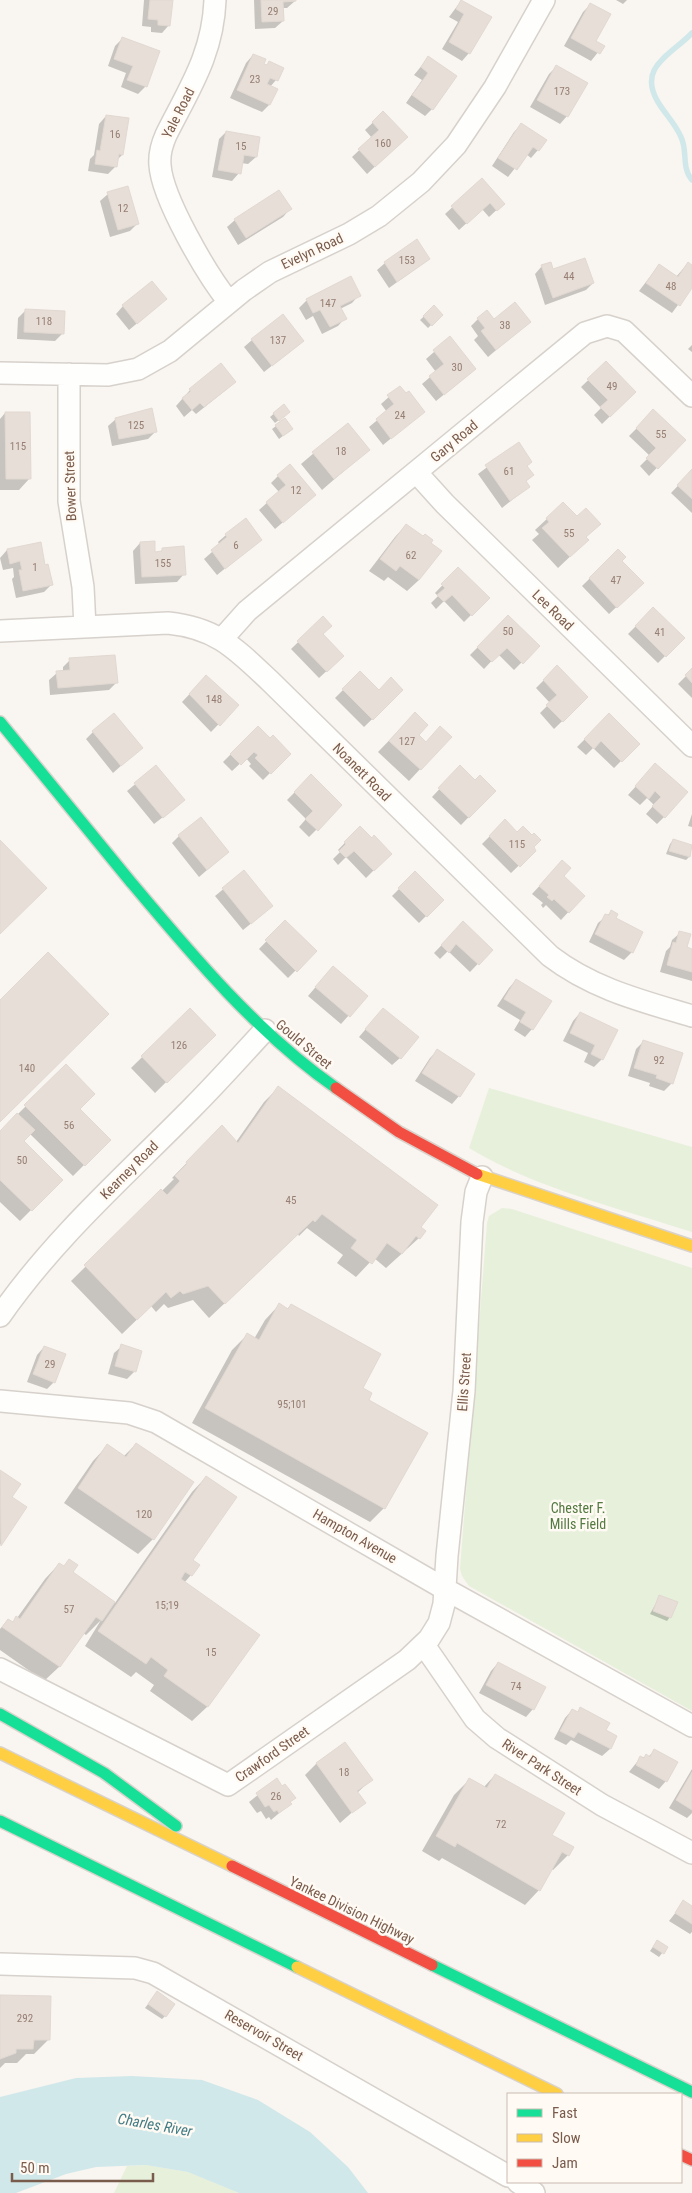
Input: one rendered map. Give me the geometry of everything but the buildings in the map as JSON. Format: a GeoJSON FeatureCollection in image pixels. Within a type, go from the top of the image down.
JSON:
{"type":"FeatureCollection","features":[{"type":"Feature","properties":{"kind":"main road","name":"Gould Street"},"geometry":{"type":"LineString","coordinates":[[0,722],[177,936],[225,991],[265,1030],[327,1082],[382,1121],[482,1177],[692,1246]]}},
{"type":"Feature","properties":{"kind":"main road"},"geometry":{"type":"LineString","coordinates":[[0,1714],[104,1773],[231,1867]]}},
{"type":"Feature","properties":{"kind":"main road","name":"Yankee Division Highway"},"geometry":{"type":"LineString","coordinates":[[0,1754],[692,2092]]}},
{"type":"Feature","properties":{"kind":"main road"},"geometry":{"type":"LineString","coordinates":[[0,1821],[555,2093]]}},
{"type":"Feature","properties":{"kind":"street","name":"Yale Road"},"geometry":{"type":"LineString","coordinates":[[215,0],[214,20],[204,60],[166,135],[160,164],[169,198],[206,270],[229,302]]}},
{"type":"Feature","properties":{"kind":"street","name":"Evelyn Road"},"geometry":{"type":"LineString","coordinates":[[0,373],[119,374],[146,366],[170,351],[229,302],[276,268],[364,226],[421,182],[456,145],[477,117],[544,0]]}},
{"type":"Feature","properties":{"kind":"street","name":"Gary Road"},"geometry":{"type":"LineString","coordinates":[[222,639],[246,611],[578,338],[600,327],[616,327],[624,331],[692,396]]}},
{"type":"Feature","properties":{"kind":"street","name":"Bower Street"},"geometry":{"type":"LineString","coordinates":[[69,374],[69,511],[81,574],[85,627]]}},
{"type":"Feature","properties":{"kind":"street","name":"Lee Road"},"geometry":{"type":"LineString","coordinates":[[416,472],[445,504],[692,746]]}},
{"type":"Feature","properties":{"kind":"street","name":"Noanett Road"},"geometry":{"type":"LineString","coordinates":[[0,631],[168,623],[191,626],[222,639],[270,681],[550,956],[581,977],[608,990],[692,1016]]}},
{"type":"Feature","properties":{"kind":"street","name":"Kearney Road"},"geometry":{"type":"LineString","coordinates":[[0,1316],[41,1261],[68,1231],[206,1094],[265,1030]]}},
{"type":"Feature","properties":{"kind":"street","name":"Ellis Street"},"geometry":{"type":"LineString","coordinates":[[445,1589],[464,1391],[472,1222],[476,1192],[482,1177]]}},
{"type":"Feature","properties":{"kind":"street","name":"Hampton Avenue"},"geometry":{"type":"LineString","coordinates":[[0,1402],[129,1413],[152,1420],[445,1589],[692,1726]]}},
{"type":"Feature","properties":{"kind":"street","name":"Crawford Street"},"geometry":{"type":"LineString","coordinates":[[0,1669],[228,1784],[424,1645],[440,1618],[444,1604],[445,1589]]}},
{"type":"Feature","properties":{"kind":"street","name":"River Park Street"},"geometry":{"type":"LineString","coordinates":[[424,1645],[476,1718],[497,1738],[602,1805],[692,1853]]}},
{"type":"Feature","properties":{"kind":"street","name":"Reservoir Street"},"geometry":{"type":"LineString","coordinates":[[0,1964],[135,1968],[153,1973],[507,2175]]}},
{"type":"Feature","properties":{"kind":"street"},"geometry":{"type":"LineString","coordinates":[[519,2183],[534,2193]]}},
{"type":"Feature","properties":{"kind":"green space"},"geometry":{"type":"Polygon","coordinates":[[[489,1088],[692,1147],[692,1232],[549,1186],[521,1175],[469,1148],[489,1088]]]}},
{"type":"Feature","properties":{"kind":"green space","name":"Chester F. Mills Field"},"geometry":{"type":"Polygon","coordinates":[[[502,1208],[512,1209],[692,1268],[692,1711],[469,1586],[462,1576],[460,1569],[487,1223],[489,1216],[502,1208]]]}},
{"type":"Feature","properties":{"kind":"green space"},"geometry":{"type":"Polygon","coordinates":[[[146,2165],[189,2172],[239,2193],[114,2193],[127,2166],[146,2165]]]}},
{"type":"Feature","properties":{"kind":"water","name":"Charles River"},"geometry":{"type":"Polygon","coordinates":[[[132,2076],[202,2080],[258,2100],[310,2132],[348,2167],[368,2193],[239,2193],[188,2172],[146,2165],[96,2167],[66,2174],[16,2193],[0,2193],[0,2097],[76,2078],[132,2076]]]}},
{"type":"Feature","properties":{"kind":"waterway"},"geometry":{"type":"LineString","coordinates":[[692,33],[659,63],[654,71],[652,80],[653,90],[658,102],[681,137],[687,170],[692,180]]}},
{"type":"Feature","properties":{"kind":"traffic: fast"},"geometry":{"type":"LineString","coordinates":[[0,722],[130,881],[201,964],[279,1042],[336,1088]]}},
{"type":"Feature","properties":{"kind":"traffic: fast"},"geometry":{"type":"LineString","coordinates":[[0,1714],[104,1773],[176,1826]]}},
{"type":"Feature","properties":{"kind":"traffic: fast"},"geometry":{"type":"LineString","coordinates":[[0,1821],[297,1967]]}},
{"type":"Feature","properties":{"kind":"traffic: fast"},"geometry":{"type":"LineString","coordinates":[[432,1965],[692,2092]]}},
{"type":"Feature","properties":{"kind":"traffic: slow"},"geometry":{"type":"LineString","coordinates":[[477,1174],[692,1246]]}},
{"type":"Feature","properties":{"kind":"traffic: slow"},"geometry":{"type":"LineString","coordinates":[[0,1753],[232,1866]]}},
{"type":"Feature","properties":{"kind":"traffic: slow"},"geometry":{"type":"LineString","coordinates":[[297,1967],[555,2093]]}},
{"type":"Feature","properties":{"kind":"traffic: jam"},"geometry":{"type":"LineString","coordinates":[[336,1088],[399,1132],[477,1174]]}},
{"type":"Feature","properties":{"kind":"traffic: jam"},"geometry":{"type":"LineString","coordinates":[[232,1866],[432,1965]]}},
{"type":"Feature","properties":{"kind":"traffic: jam"},"geometry":{"type":"LineString","coordinates":[[682,2155],[692,2160]]}}]}
